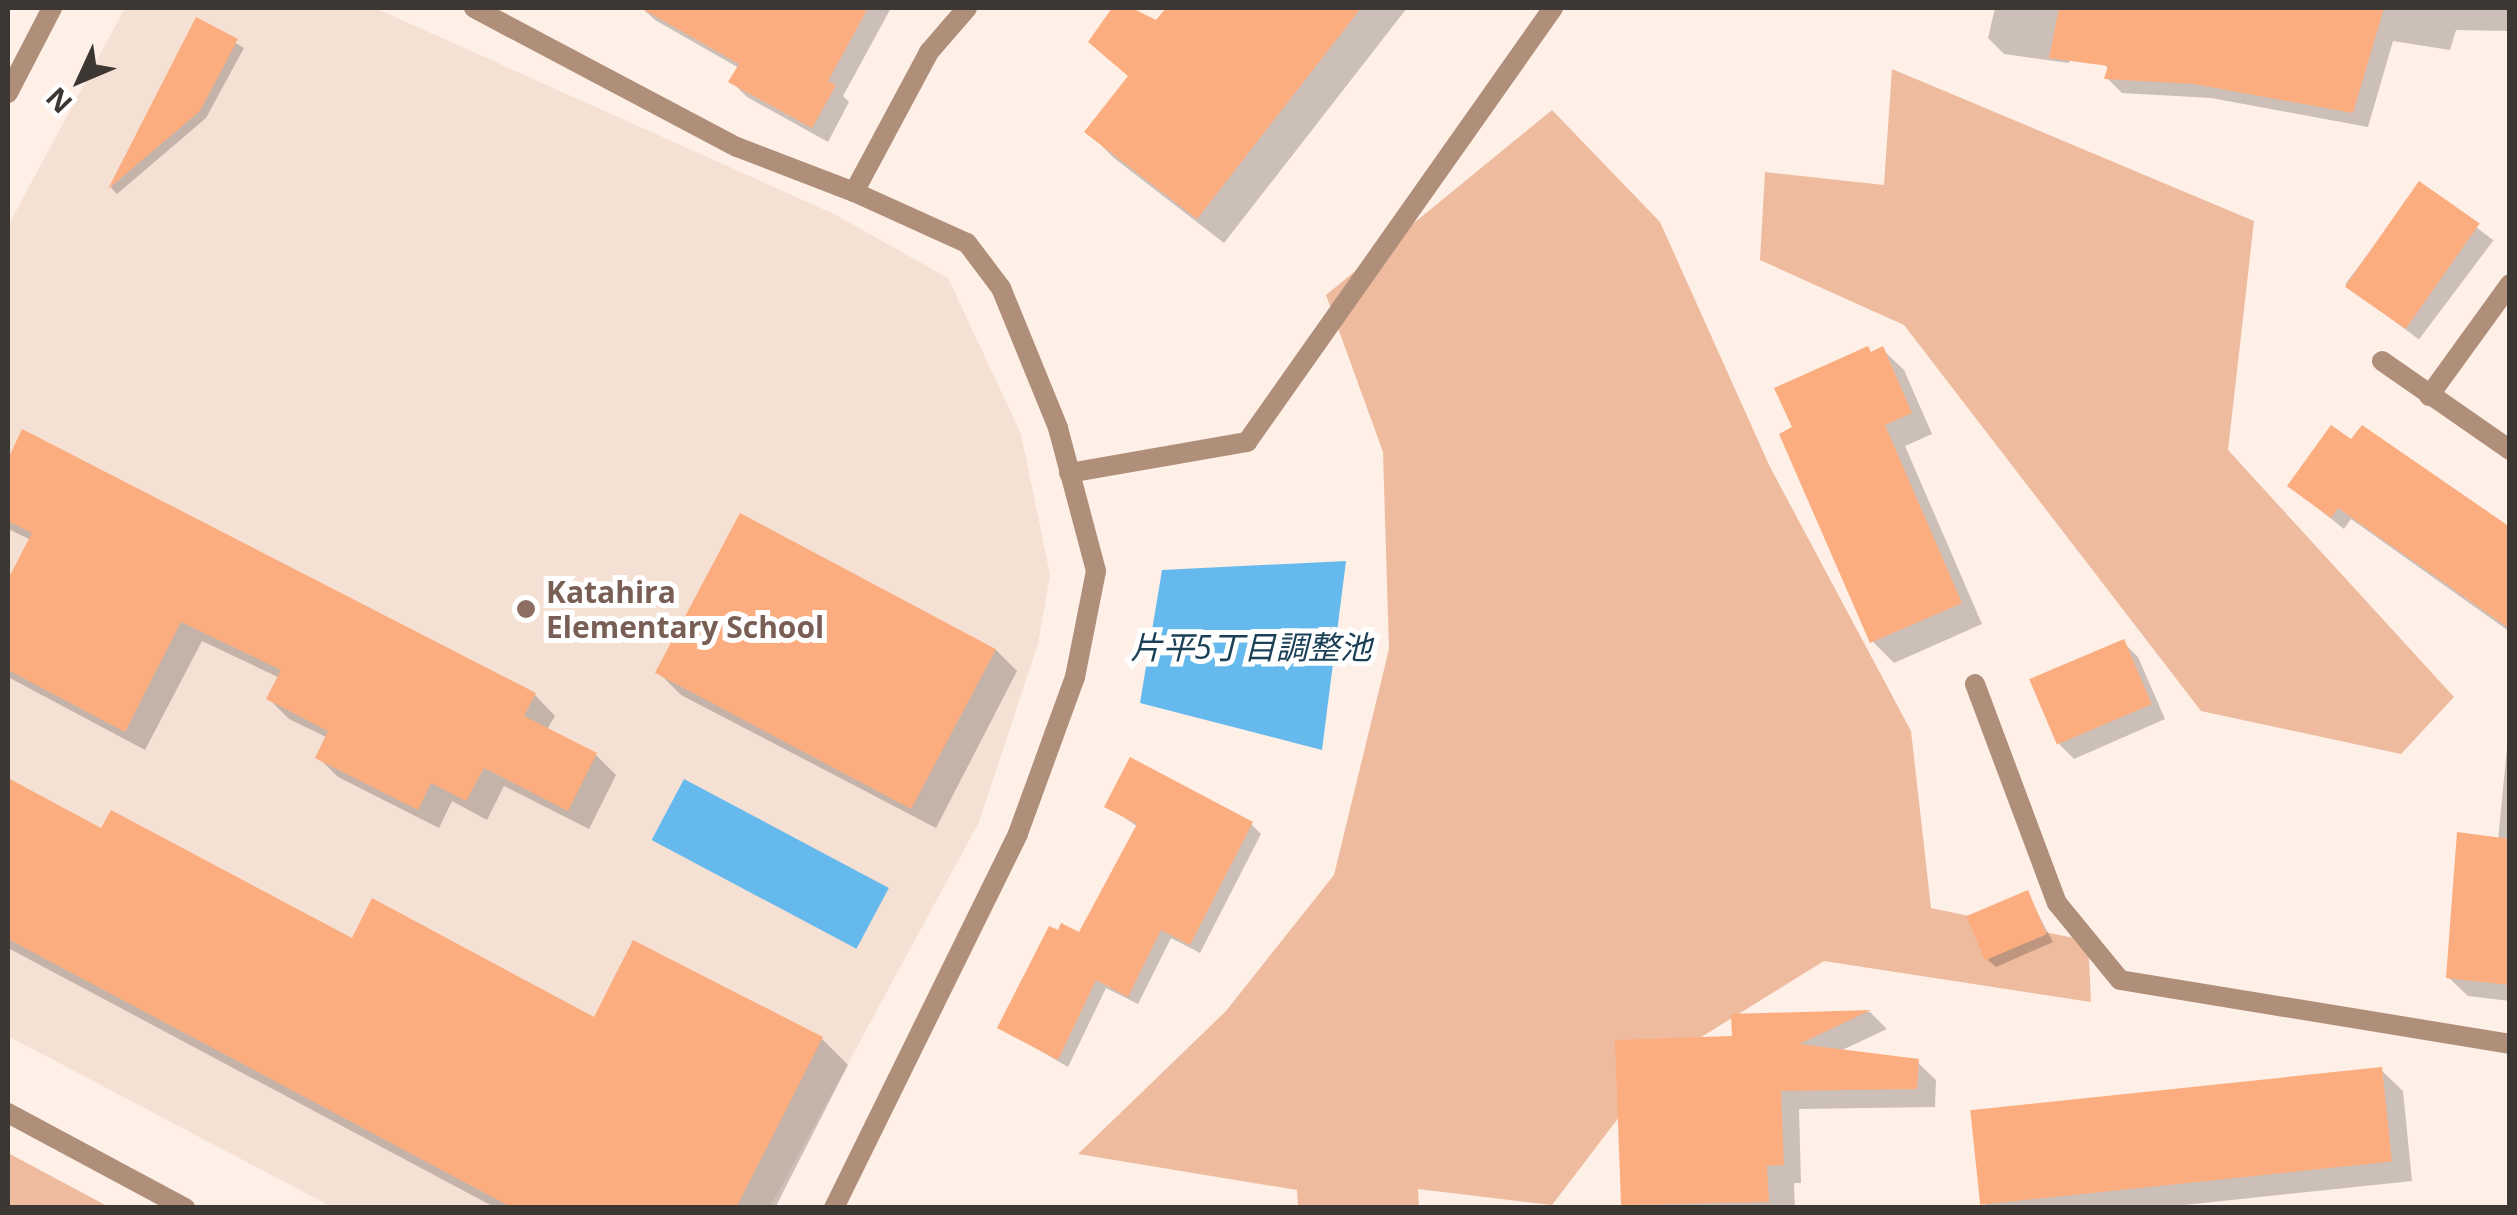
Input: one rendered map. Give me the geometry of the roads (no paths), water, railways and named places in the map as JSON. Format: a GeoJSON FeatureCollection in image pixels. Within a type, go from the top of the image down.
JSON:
{"type":"FeatureCollection","features":[{"type":"Feature","properties":{"kind":"street"},"geometry":{"type":"LineString","coordinates":[[8,92],[52,8]]}},
{"type":"Feature","properties":{"kind":"street"},"geometry":{"type":"LineString","coordinates":[[474,8],[737,146],[854,192],[967,244],[1001,288],[1058,428],[1096,571],[1075,677],[1018,834],[834,1208]]}},
{"type":"Feature","properties":{"kind":"street"},"geometry":{"type":"LineString","coordinates":[[854,192],[929,52],[967,8]]}},
{"type":"Feature","properties":{"kind":"street"},"geometry":{"type":"LineString","coordinates":[[1069,473],[1247,442],[1553,8]]}},
{"type":"Feature","properties":{"kind":"street"},"geometry":{"type":"LineString","coordinates":[[2429,396],[2510,284]]}},
{"type":"Feature","properties":{"kind":"street"},"geometry":{"type":"LineString","coordinates":[[2382,361],[2510,450]]}},
{"type":"Feature","properties":{"kind":"street"},"geometry":{"type":"LineString","coordinates":[[1975,684],[2057,904],[2120,980],[2510,1044]]}},
{"type":"Feature","properties":{"kind":"street"},"geometry":{"type":"LineString","coordinates":[[8,1113],[185,1208]]}},
{"type":"Feature","properties":{"kind":"water","name":"片平5丁目調整池"},"geometry":{"type":"Polygon","coordinates":[[[1346,561],[1322,750],[1140,703],[1162,570],[1346,561]]]}},
{"type":"Feature","properties":{"kind":"water"},"geometry":{"type":"Polygon","coordinates":[[[684,779],[889,888],[856,949],[652,840],[684,779]]]}},
{"type":"Feature","properties":{"kind":"place","name":"Katahira Elementary School"},"geometry":{"type":"Point","coordinates":[526,609]}}]}
